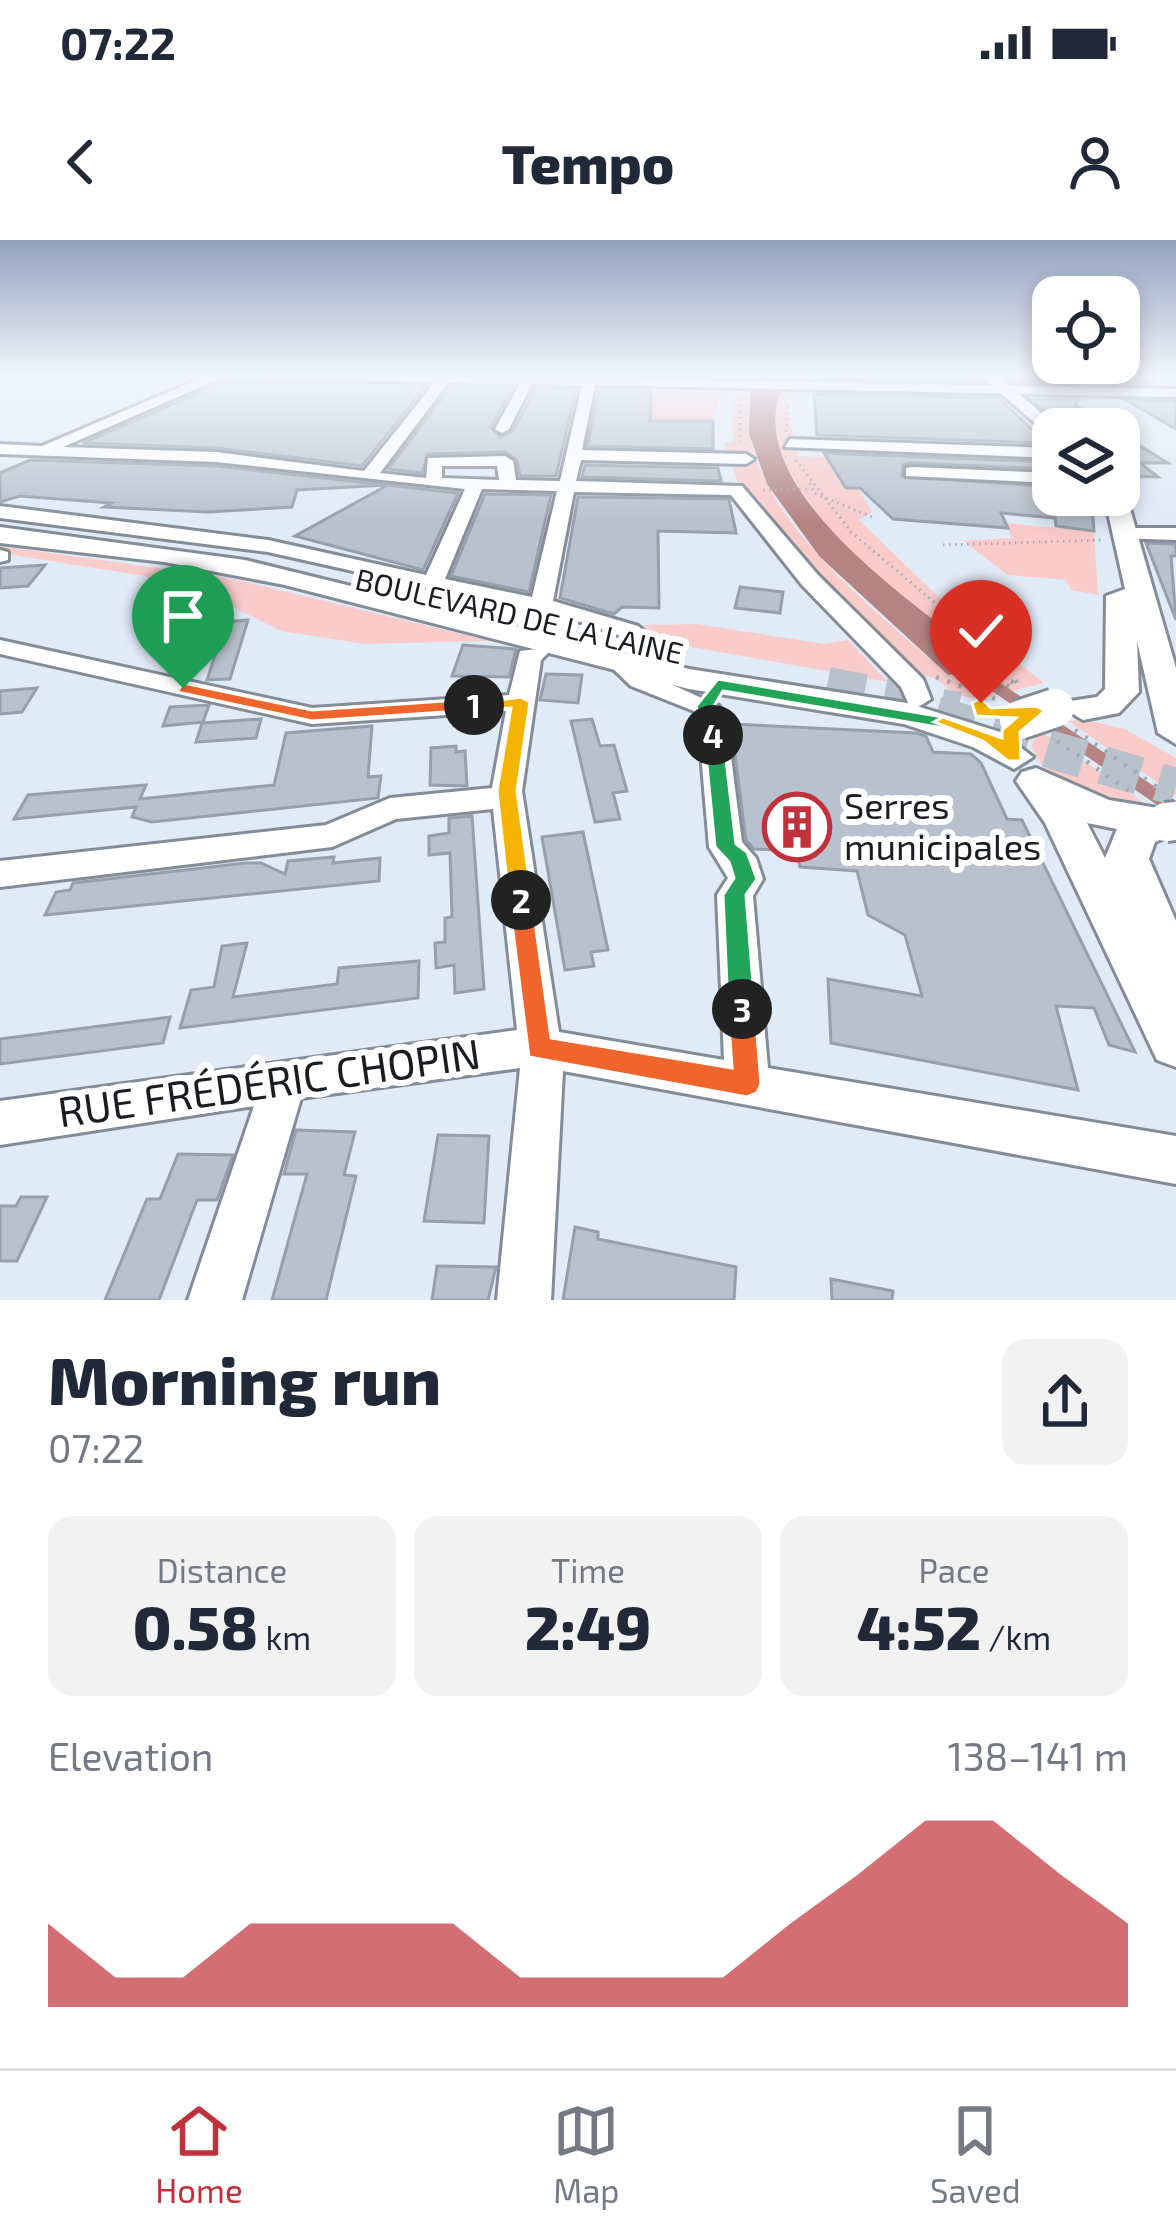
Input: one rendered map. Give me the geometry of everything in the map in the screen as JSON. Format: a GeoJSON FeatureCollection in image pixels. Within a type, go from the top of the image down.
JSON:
{"type":"FeatureCollection","features":[{"type":"Feature","properties":{"kind":"main road"},"geometry":{"type":"LineString","coordinates":[[1116,516],[1176,737]]}},
{"type":"Feature","properties":{"kind":"main road","name":"BOULEVARD DE LA LAINE"},"geometry":{"type":"LineString","coordinates":[[0,525],[165,544],[652,647],[925,687],[1028,721]]}},
{"type":"Feature","properties":{"kind":"main road","name":"BOULEVARD DE LA LAINE"},"geometry":{"type":"LineString","coordinates":[[0,535],[340,583],[619,662]]}},
{"type":"Feature","properties":{"kind":"main road"},"geometry":{"type":"LineString","coordinates":[[340,583],[718,677],[826,690]]}},
{"type":"Feature","properties":{"kind":"main road"},"geometry":{"type":"LineString","coordinates":[[1028,721],[1102,708],[1119,698],[1152,651]]}},
{"type":"Feature","properties":{"kind":"main road","name":"BOULEVARD DE LA LAINE"},"geometry":{"type":"LineString","coordinates":[[712,695],[942,722],[990,737],[1028,721]]}},
{"type":"Feature","properties":{"kind":"main road"},"geometry":{"type":"LineString","coordinates":[[1028,721],[1131,719],[1176,737]]}},
{"type":"Feature","properties":{"kind":"main road"},"geometry":{"type":"LineString","coordinates":[[1028,721],[1101,814],[1163,812]]}},
{"type":"Feature","properties":{"kind":"main road"},"geometry":{"type":"LineString","coordinates":[[1028,721],[1071,833],[1176,1043]]}},
{"type":"Feature","properties":{"kind":"main road"},"geometry":{"type":"LineString","coordinates":[[1163,812],[1136,833],[1127,859],[1176,980]]}},
{"type":"Feature","properties":{"kind":"street"},"geometry":{"type":"LineString","coordinates":[[0,468],[105,423]]}},
{"type":"Feature","properties":{"kind":"street"},"geometry":{"type":"LineString","coordinates":[[369,476],[407,423]]}},
{"type":"Feature","properties":{"kind":"street"},"geometry":{"type":"LineString","coordinates":[[502,429],[505,423]]}},
{"type":"Feature","properties":{"kind":"street"},"geometry":{"type":"LineString","coordinates":[[542,602],[580,423]]}},
{"type":"Feature","properties":{"kind":"street"},"geometry":{"type":"LineString","coordinates":[[790,444],[1032,452]]}},
{"type":"Feature","properties":{"kind":"street"},"geometry":{"type":"LineString","coordinates":[[0,449],[210,457],[434,483],[742,490]]}},
{"type":"Feature","properties":{"kind":"street"},"geometry":{"type":"LineString","coordinates":[[574,455],[732,453],[742,490],[792,560],[914,685],[925,687]]}},
{"type":"Feature","properties":{"kind":"street"},"geometry":{"type":"LineString","coordinates":[[434,483],[435,460],[461,458],[506,462],[508,484]]}},
{"type":"Feature","properties":{"kind":"street"},"geometry":{"type":"LineString","coordinates":[[912,472],[1032,477]]}},
{"type":"Feature","properties":{"kind":"street"},"geometry":{"type":"LineString","coordinates":[[434,581],[476,484]]}},
{"type":"Feature","properties":{"kind":"street"},"geometry":{"type":"LineString","coordinates":[[0,512],[196,533],[517,602],[542,602],[559,613],[633,631],[652,647]]}},
{"type":"Feature","properties":{"kind":"street"},"geometry":{"type":"LineString","coordinates":[[1120,537],[1176,534]]}},
{"type":"Feature","properties":{"kind":"street"},"geometry":{"type":"LineString","coordinates":[[0,647],[312,716],[522,696]]}},
{"type":"Feature","properties":{"kind":"street"},"geometry":{"type":"LineString","coordinates":[[524,1300],[539,1048],[508,797],[529,656],[536,653]]}},
{"type":"Feature","properties":{"kind":"street"},"geometry":{"type":"LineString","coordinates":[[619,662],[640,680],[712,695],[726,847],[739,858],[746,879],[735,895],[747,1084]]}},
{"type":"Feature","properties":{"kind":"street"},"geometry":{"type":"LineString","coordinates":[[0,874],[332,836],[390,809],[508,797]]}},
{"type":"Feature","properties":{"kind":"street","name":"RUE FRÉDÉRIC CHOPIN"},"geometry":{"type":"LineString","coordinates":[[0,1123],[285,1079],[539,1048],[1176,1160]]}},
{"type":"Feature","properties":{"kind":"street"},"geometry":{"type":"LineString","coordinates":[[215,1300],[285,1079]]}},
{"type":"Feature","properties":{"kind":"path"},"geometry":{"type":"LineString","coordinates":[[736,423],[732,453],[764,499]]}},
{"type":"Feature","properties":{"kind":"path"},"geometry":{"type":"LineString","coordinates":[[784,423],[811,486],[903,580],[994,653],[1019,685],[985,669],[1028,721],[1163,812]]}},
{"type":"Feature","properties":{"kind":"path"},"geometry":{"type":"LineString","coordinates":[[742,490],[811,486]]}},
{"type":"Feature","properties":{"kind":"path"},"geometry":{"type":"LineString","coordinates":[[821,496],[872,517]]}},
{"type":"Feature","properties":{"kind":"path"},"geometry":{"type":"LineString","coordinates":[[943,545],[1120,537]]}},
{"type":"Feature","properties":{"kind":"path"},"geometry":{"type":"LineString","coordinates":[[925,687],[1028,721],[1163,812]]}},
{"type":"Feature","properties":{"kind":"shaded area"},"geometry":{"type":"Polygon","coordinates":[[[732,423],[749,423],[760,469],[782,510],[847,585],[948,675],[944,666],[953,664],[999,695],[969,698],[918,674],[835,596],[750,493],[740,489],[724,442],[733,442],[732,423]]]}},
{"type":"Feature","properties":{"kind":"shaded area"},"geometry":{"type":"Polygon","coordinates":[[[749,423],[777,423],[782,456],[805,498],[840,539],[881,578],[995,666],[976,658],[968,661],[1176,801],[1176,818],[953,664],[945,666],[954,674],[948,675],[819,556],[767,484],[749,423]]]}},
{"type":"Feature","properties":{"kind":"shaded area"},"geometry":{"type":"Polygon","coordinates":[[[775,423],[791,423],[798,456],[824,457],[846,488],[859,489],[872,512],[859,520],[950,608],[1044,683],[1012,691],[966,660],[976,658],[990,668],[983,656],[926,618],[864,566],[812,506],[792,476],[775,423]]]}},
{"type":"Feature","properties":{"kind":"shaded area"},"geometry":{"type":"Polygon","coordinates":[[[1006,523],[1094,531],[1098,595],[1071,590],[1066,580],[1007,575],[964,541],[1012,538],[1006,523]]]}},
{"type":"Feature","properties":{"kind":"shaded area"},"geometry":{"type":"Polygon","coordinates":[[[0,546],[229,578],[491,641],[365,644],[281,631],[211,596],[179,598],[145,576],[0,553],[0,546]]]}},
{"type":"Feature","properties":{"kind":"shaded area"},"geometry":{"type":"Polygon","coordinates":[[[697,624],[825,644],[848,640],[888,682],[663,642],[644,625],[697,624]]]}},
{"type":"Feature","properties":{"kind":"shaded area"},"geometry":{"type":"Polygon","coordinates":[[[1087,720],[1125,729],[1176,758],[1176,795],[1068,721],[1087,720]]]}},
{"type":"Feature","properties":{"kind":"shaded area"},"geometry":{"type":"Polygon","coordinates":[[[1039,730],[1150,808],[1099,798],[1065,784],[1051,774],[1031,746],[1039,730]]]}},
{"type":"Feature","properties":{"kind":"building"},"geometry":{"type":"Polygon","coordinates":[[[128,423],[396,423],[362,466],[217,448],[83,443],[128,423]]]}},
{"type":"Feature","properties":{"kind":"building"},"geometry":{"type":"Polygon","coordinates":[[[423,423],[493,423],[500,437],[517,423],[568,423],[556,476],[520,476],[517,460],[505,452],[428,454],[422,473],[388,469],[423,423]]]}},
{"type":"Feature","properties":{"kind":"building"},"geometry":{"type":"Polygon","coordinates":[[[592,423],[713,423],[713,449],[587,446],[592,423]]]}},
{"type":"Feature","properties":{"kind":"building"},"geometry":{"type":"Polygon","coordinates":[[[816,423],[1026,423],[1032,430],[1032,443],[817,435],[816,423]]]}},
{"type":"Feature","properties":{"kind":"building"},"geometry":{"type":"Polygon","coordinates":[[[1140,446],[1168,463],[1140,463],[1140,446]]]}},
{"type":"Feature","properties":{"kind":"building"},"geometry":{"type":"Polygon","coordinates":[[[824,453],[1032,461],[1032,468],[911,463],[903,465],[902,476],[1032,485],[1032,516],[1001,513],[1008,528],[893,519],[860,488],[846,488],[824,453]]]}},
{"type":"Feature","properties":{"kind":"building"},"geometry":{"type":"Polygon","coordinates":[[[30,460],[216,466],[387,485],[297,490],[292,507],[208,512],[104,507],[111,503],[20,496],[0,502],[0,473],[30,460]]]}},
{"type":"Feature","properties":{"kind":"building"},"geometry":{"type":"Polygon","coordinates":[[[1140,463],[1158,477],[1140,477],[1140,463]]]}},
{"type":"Feature","properties":{"kind":"building"},"geometry":{"type":"Polygon","coordinates":[[[585,465],[718,468],[721,481],[582,477],[585,465]]]}},
{"type":"Feature","properties":{"kind":"building"},"geometry":{"type":"Polygon","coordinates":[[[388,485],[458,493],[423,570],[295,536],[388,485]]]}},
{"type":"Feature","properties":{"kind":"building"},"geometry":{"type":"Polygon","coordinates":[[[485,494],[551,495],[529,592],[451,576],[485,494]]]}},
{"type":"Feature","properties":{"kind":"building"},"geometry":{"type":"Polygon","coordinates":[[[578,497],[729,499],[736,533],[658,531],[659,608],[622,607],[614,614],[560,598],[578,497]]]}},
{"type":"Feature","properties":{"kind":"building"},"geometry":{"type":"Polygon","coordinates":[[[1033,516],[1093,516],[1094,531],[1056,526],[1055,518],[1033,516]]]}},
{"type":"Feature","properties":{"kind":"building"},"geometry":{"type":"Polygon","coordinates":[[[1146,543],[1176,544],[1176,556],[1171,556],[1176,620],[1146,543]]]}},
{"type":"Feature","properties":{"kind":"building"},"geometry":{"type":"Polygon","coordinates":[[[45,565],[28,586],[0,588],[0,568],[45,565]]]}},
{"type":"Feature","properties":{"kind":"building"},"geometry":{"type":"Polygon","coordinates":[[[740,587],[783,592],[780,613],[735,608],[740,587]]]}},
{"type":"Feature","properties":{"kind":"building"},"geometry":{"type":"Polygon","coordinates":[[[248,620],[230,679],[207,680],[226,622],[248,620]]]}},
{"type":"Feature","properties":{"kind":"building"},"geometry":{"type":"Polygon","coordinates":[[[463,645],[516,649],[509,677],[452,676],[463,645]]]}},
{"type":"Feature","properties":{"kind":"building"},"geometry":{"type":"Polygon","coordinates":[[[546,674],[582,675],[578,703],[540,700],[546,674]]]}},
{"type":"Feature","properties":{"kind":"building"},"geometry":{"type":"Polygon","coordinates":[[[37,688],[22,712],[0,714],[0,691],[37,688]]]}},
{"type":"Feature","properties":{"kind":"building"},"geometry":{"type":"Polygon","coordinates":[[[209,705],[203,722],[163,726],[170,707],[209,705]]]}},
{"type":"Feature","properties":{"kind":"building"},"geometry":{"type":"Polygon","coordinates":[[[261,719],[256,738],[196,742],[202,723],[261,719]]]}},
{"type":"Feature","properties":{"kind":"building"},"geometry":{"type":"Polygon","coordinates":[[[592,719],[600,746],[614,745],[627,791],[613,793],[620,819],[595,822],[571,721],[592,719]]]}},
{"type":"Feature","properties":{"kind":"building"},"geometry":{"type":"Polygon","coordinates":[[[731,724],[916,733],[926,736],[933,752],[971,754],[981,763],[1007,819],[1022,820],[1135,1052],[1109,1045],[1094,1008],[1056,1006],[1078,1090],[831,1043],[828,979],[922,996],[905,935],[868,915],[857,871],[800,867],[797,851],[754,849],[746,840],[731,724]]]}},
{"type":"Feature","properties":{"kind":"building"},"geometry":{"type":"Polygon","coordinates":[[[372,726],[368,777],[381,776],[378,798],[152,822],[132,817],[136,807],[14,819],[28,795],[146,785],[140,799],[274,785],[286,733],[372,726]]]}},
{"type":"Feature","properties":{"kind":"building"},"geometry":{"type":"Polygon","coordinates":[[[456,746],[456,752],[465,751],[467,786],[430,785],[431,748],[456,746]]]}},
{"type":"Feature","properties":{"kind":"building"},"geometry":{"type":"Polygon","coordinates":[[[472,816],[484,989],[455,993],[454,965],[436,968],[435,943],[445,942],[445,918],[452,917],[450,853],[429,855],[429,836],[449,833],[449,818],[472,816]]]}},
{"type":"Feature","properties":{"kind":"building"},"geometry":{"type":"Polygon","coordinates":[[[583,832],[608,950],[591,952],[594,966],[565,970],[542,837],[583,832]]]}},
{"type":"Feature","properties":{"kind":"building"},"geometry":{"type":"Polygon","coordinates":[[[334,857],[333,863],[380,858],[379,881],[45,915],[56,892],[70,890],[73,883],[245,863],[261,863],[285,874],[288,861],[334,857]]]}},
{"type":"Feature","properties":{"kind":"building"},"geometry":{"type":"Polygon","coordinates":[[[247,943],[233,997],[337,984],[339,968],[419,961],[418,998],[180,1028],[191,990],[214,987],[222,946],[247,943]]]}},
{"type":"Feature","properties":{"kind":"building"},"geometry":{"type":"Polygon","coordinates":[[[170,1017],[163,1043],[0,1064],[0,1039],[170,1017]]]}},
{"type":"Feature","properties":{"kind":"building"},"geometry":{"type":"Polygon","coordinates":[[[296,1130],[355,1132],[344,1175],[356,1176],[326,1300],[272,1300],[307,1174],[284,1174],[296,1130]]]}},
{"type":"Feature","properties":{"kind":"building"},"geometry":{"type":"Polygon","coordinates":[[[438,1135],[489,1136],[484,1223],[424,1221],[438,1135]]]}},
{"type":"Feature","properties":{"kind":"building"},"geometry":{"type":"Polygon","coordinates":[[[178,1154],[233,1155],[217,1200],[197,1200],[159,1300],[105,1300],[147,1199],[160,1199],[178,1154]]]}},
{"type":"Feature","properties":{"kind":"building"},"geometry":{"type":"Polygon","coordinates":[[[21,1197],[47,1197],[17,1261],[0,1261],[0,1206],[16,1206],[21,1197]]]}},
{"type":"Feature","properties":{"kind":"building"},"geometry":{"type":"Polygon","coordinates":[[[575,1227],[598,1232],[598,1239],[736,1267],[734,1300],[563,1300],[575,1227]]]}},
{"type":"Feature","properties":{"kind":"building"},"geometry":{"type":"Polygon","coordinates":[[[437,1266],[496,1267],[488,1300],[432,1300],[437,1266]]]}},
{"type":"Feature","properties":{"kind":"building"},"geometry":{"type":"Polygon","coordinates":[[[831,1279],[893,1291],[892,1300],[832,1300],[831,1279]]]}},
{"type":"Feature","properties":{"kind":"tunnel"},"geometry":{"type":"LineString","coordinates":[[827,686],[958,711]]}},
{"type":"Feature","properties":{"kind":"tunnel"},"geometry":{"type":"LineString","coordinates":[[936,715],[1176,787]]}},
{"type":"Feature","properties":{"kind":"place","name":"Serres municipales"},"geometry":{"type":"Point","coordinates":[797,827]}},
{"type":"Feature","properties":{"kind":"route"},"geometry":{"type":"LineString","coordinates":[[183,688],[292,713],[332,717],[521,702],[507,791],[539,1048],[747,1084],[735,895],[746,879],[739,858],[726,847],[712,718],[705,706],[712,691],[718,685],[923,718],[990,737],[1014,757],[1011,730],[1018,720],[1036,711],[992,714],[982,712],[981,703]]}}]}
